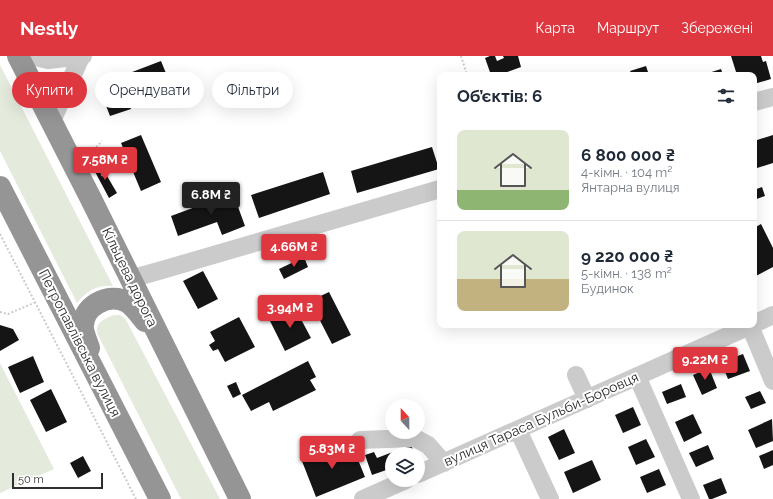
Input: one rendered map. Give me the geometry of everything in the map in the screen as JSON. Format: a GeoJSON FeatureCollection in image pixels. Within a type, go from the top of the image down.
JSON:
{"type":"FeatureCollection","features":[{"type":"Feature","properties":{"kind":"highway","name":"Кільцева дорога"},"geometry":{"type":"LineString","coordinates":[[18,56],[52,121],[240,499]]}},
{"type":"Feature","properties":{"kind":"highway","name":"Петропавлівська вулиця"},"geometry":{"type":"LineString","coordinates":[[0,187],[160,499]]}},
{"type":"Feature","properties":{"kind":"highway"},"geometry":{"type":"LineString","coordinates":[[95,371],[83,329],[85,317],[94,305],[104,300],[117,298],[129,303],[159,336]]}},
{"type":"Feature","properties":{"kind":"street"},"geometry":{"type":"LineString","coordinates":[[31,56],[48,60],[82,56]]}},
{"type":"Feature","properties":{"kind":"street"},"geometry":{"type":"LineString","coordinates":[[52,121],[82,56]]}},
{"type":"Feature","properties":{"kind":"street"},"geometry":{"type":"LineString","coordinates":[[757,101],[773,97]]}},
{"type":"Feature","properties":{"kind":"street"},"geometry":{"type":"LineString","coordinates":[[130,279],[437,191]]}},
{"type":"Feature","properties":{"kind":"street","name":"вулиця Тараса Бульби-Боровця"},"geometry":{"type":"LineString","coordinates":[[757,323],[773,315]]}},
{"type":"Feature","properties":{"kind":"street","name":"вулиця Тараса Бульби-Боровця"},"geometry":{"type":"LineString","coordinates":[[425,471],[745,328]]}},
{"type":"Feature","properties":{"kind":"street"},"geometry":{"type":"LineString","coordinates":[[753,328],[773,381]]}},
{"type":"Feature","properties":{"kind":"street"},"geometry":{"type":"LineString","coordinates":[[576,375],[587,399]]}},
{"type":"Feature","properties":{"kind":"street"},"geometry":{"type":"LineString","coordinates":[[637,376],[691,499]]}},
{"type":"Feature","properties":{"kind":"street"},"geometry":{"type":"LineString","coordinates":[[518,430],[550,499]]}},
{"type":"Feature","properties":{"kind":"street"},"geometry":{"type":"LineString","coordinates":[[360,440],[415,438],[428,445],[444,463]]}},
{"type":"Feature","properties":{"kind":"street"},"geometry":{"type":"LineString","coordinates":[[363,499],[390,487]]}},
{"type":"Feature","properties":{"kind":"path"},"geometry":{"type":"LineString","coordinates":[[461,56],[466,72]]}},
{"type":"Feature","properties":{"kind":"path"},"geometry":{"type":"LineString","coordinates":[[85,159],[102,141]]}},
{"type":"Feature","properties":{"kind":"path"},"geometry":{"type":"LineString","coordinates":[[98,168],[102,177]]}},
{"type":"Feature","properties":{"kind":"path"},"geometry":{"type":"LineString","coordinates":[[0,234],[136,499]]}},
{"type":"Feature","properties":{"kind":"path"},"geometry":{"type":"LineString","coordinates":[[0,312],[8,314],[36,302]]}},
{"type":"Feature","properties":{"kind":"shaded area"},"geometry":{"type":"Polygon","coordinates":[[[0,65],[12,88],[12,108],[22,108],[113,286],[97,287],[84,295],[77,303],[0,151],[0,65]]]}},
{"type":"Feature","properties":{"kind":"shaded area"},"geometry":{"type":"Polygon","coordinates":[[[114,315],[120,315],[125,318],[220,499],[181,499],[97,333],[99,323],[114,315]]]}},
{"type":"Feature","properties":{"kind":"shaded area"},"geometry":{"type":"Polygon","coordinates":[[[0,363],[54,469],[0,493],[0,363]]]}},
{"type":"Feature","properties":{"kind":"building"},"geometry":{"type":"Polygon","coordinates":[[[495,56],[497,61],[504,58],[503,56],[518,56],[521,67],[507,72],[490,72],[485,58],[495,56]]]}},
{"type":"Feature","properties":{"kind":"building"},"geometry":{"type":"Polygon","coordinates":[[[731,56],[761,56],[763,62],[766,61],[771,79],[757,83],[757,72],[736,72],[731,56]]]}},
{"type":"Feature","properties":{"kind":"building"},"geometry":{"type":"Polygon","coordinates":[[[161,61],[166,72],[132,72],[161,61]]]}},
{"type":"Feature","properties":{"kind":"building"},"geometry":{"type":"Polygon","coordinates":[[[646,66],[648,72],[630,72],[646,66]]]}},
{"type":"Feature","properties":{"kind":"building"},"geometry":{"type":"Polygon","coordinates":[[[721,69],[722,72],[712,72],[721,69]]]}},
{"type":"Feature","properties":{"kind":"building"},"geometry":{"type":"Polygon","coordinates":[[[107,108],[131,109],[110,116],[107,108]]]}},
{"type":"Feature","properties":{"kind":"building"},"geometry":{"type":"Polygon","coordinates":[[[141,135],[161,182],[141,191],[121,143],[141,135]]]}},
{"type":"Feature","properties":{"kind":"building"},"geometry":{"type":"Polygon","coordinates":[[[773,135],[773,163],[757,168],[757,140],[773,135]]]}},
{"type":"Feature","properties":{"kind":"building"},"geometry":{"type":"Polygon","coordinates":[[[432,147],[437,163],[437,170],[357,193],[351,171],[432,147]]]}},
{"type":"Feature","properties":{"kind":"building"},"geometry":{"type":"Polygon","coordinates":[[[100,164],[117,193],[109,198],[93,168],[100,164]]]}},
{"type":"Feature","properties":{"kind":"building"},"geometry":{"type":"Polygon","coordinates":[[[323,172],[330,194],[259,218],[251,195],[323,172]]]}},
{"type":"Feature","properties":{"kind":"building"},"geometry":{"type":"Polygon","coordinates":[[[762,187],[765,196],[757,199],[757,189],[762,187]]]}},
{"type":"Feature","properties":{"kind":"building"},"geometry":{"type":"Polygon","coordinates":[[[233,193],[245,226],[222,235],[217,222],[178,236],[171,216],[233,193]]]}},
{"type":"Feature","properties":{"kind":"building"},"geometry":{"type":"Polygon","coordinates":[[[761,224],[773,248],[773,267],[757,275],[757,226],[761,224]]]}},
{"type":"Feature","properties":{"kind":"building"},"geometry":{"type":"Polygon","coordinates":[[[304,257],[308,267],[284,279],[279,269],[304,257]]]}},
{"type":"Feature","properties":{"kind":"building"},"geometry":{"type":"Polygon","coordinates":[[[203,271],[218,299],[198,309],[183,281],[203,271]]]}},
{"type":"Feature","properties":{"kind":"building"},"geometry":{"type":"Polygon","coordinates":[[[329,292],[351,335],[332,344],[310,301],[329,292]]]}},
{"type":"Feature","properties":{"kind":"building"},"geometry":{"type":"Polygon","coordinates":[[[294,306],[311,338],[285,351],[269,319],[294,306]]]}},
{"type":"Feature","properties":{"kind":"building"},"geometry":{"type":"Polygon","coordinates":[[[239,317],[255,347],[225,362],[218,349],[213,351],[209,345],[215,341],[210,332],[239,317]]]}},
{"type":"Feature","properties":{"kind":"building"},"geometry":{"type":"Polygon","coordinates":[[[0,325],[13,329],[19,340],[0,351],[0,325]]]}},
{"type":"Feature","properties":{"kind":"building"},"geometry":{"type":"Polygon","coordinates":[[[743,354],[750,371],[728,379],[721,362],[743,354]]]}},
{"type":"Feature","properties":{"kind":"building"},"geometry":{"type":"Polygon","coordinates":[[[33,356],[44,382],[20,393],[8,367],[33,356]]]}},
{"type":"Feature","properties":{"kind":"building"},"geometry":{"type":"Polygon","coordinates":[[[308,361],[316,377],[310,380],[316,390],[273,411],[269,402],[251,411],[242,395],[308,361]]]}},
{"type":"Feature","properties":{"kind":"building"},"geometry":{"type":"Polygon","coordinates":[[[709,368],[717,388],[702,395],[693,375],[709,368]]]}},
{"type":"Feature","properties":{"kind":"building"},"geometry":{"type":"Polygon","coordinates":[[[236,382],[241,394],[233,398],[227,386],[236,382]]]}},
{"type":"Feature","properties":{"kind":"building"},"geometry":{"type":"Polygon","coordinates":[[[681,384],[686,397],[667,404],[662,392],[681,384]]]}},
{"type":"Feature","properties":{"kind":"building"},"geometry":{"type":"Polygon","coordinates":[[[51,389],[67,422],[46,432],[30,400],[51,389]]]}},
{"type":"Feature","properties":{"kind":"building"},"geometry":{"type":"Polygon","coordinates":[[[760,391],[766,403],[751,409],[745,397],[760,391]]]}},
{"type":"Feature","properties":{"kind":"building"},"geometry":{"type":"Polygon","coordinates":[[[633,407],[641,425],[623,433],[615,415],[633,407]]]}},
{"type":"Feature","properties":{"kind":"building"},"geometry":{"type":"Polygon","coordinates":[[[693,414],[702,433],[684,442],[675,422],[693,414]]]}},
{"type":"Feature","properties":{"kind":"building"},"geometry":{"type":"Polygon","coordinates":[[[772,419],[773,441],[756,448],[748,430],[772,419]]]}},
{"type":"Feature","properties":{"kind":"building"},"geometry":{"type":"Polygon","coordinates":[[[564,429],[575,453],[559,460],[548,437],[564,429]]]}},
{"type":"Feature","properties":{"kind":"building"},"geometry":{"type":"Polygon","coordinates":[[[646,439],[655,457],[636,465],[628,447],[646,439]]]}},
{"type":"Feature","properties":{"kind":"building"},"geometry":{"type":"Polygon","coordinates":[[[352,445],[365,477],[316,497],[300,456],[317,449],[321,458],[352,445]]]}},
{"type":"Feature","properties":{"kind":"building"},"geometry":{"type":"Polygon","coordinates":[[[708,445],[714,459],[696,467],[689,453],[708,445]]]}},
{"type":"Feature","properties":{"kind":"building"},"geometry":{"type":"Polygon","coordinates":[[[773,450],[773,465],[764,469],[759,456],[773,450]]]}},
{"type":"Feature","properties":{"kind":"building"},"geometry":{"type":"Polygon","coordinates":[[[374,452],[377,458],[385,455],[385,470],[372,475],[365,455],[374,452]]]}},
{"type":"Feature","properties":{"kind":"building"},"geometry":{"type":"Polygon","coordinates":[[[83,456],[91,471],[78,478],[70,463],[83,456]]]}},
{"type":"Feature","properties":{"kind":"building"},"geometry":{"type":"Polygon","coordinates":[[[592,460],[601,480],[573,493],[564,472],[592,460]]]}},
{"type":"Feature","properties":{"kind":"building"},"geometry":{"type":"Polygon","coordinates":[[[659,469],[666,485],[647,493],[640,477],[659,469]]]}},
{"type":"Feature","properties":{"kind":"building"},"geometry":{"type":"Polygon","coordinates":[[[721,478],[727,493],[709,499],[703,485],[721,478]]]}}]}
